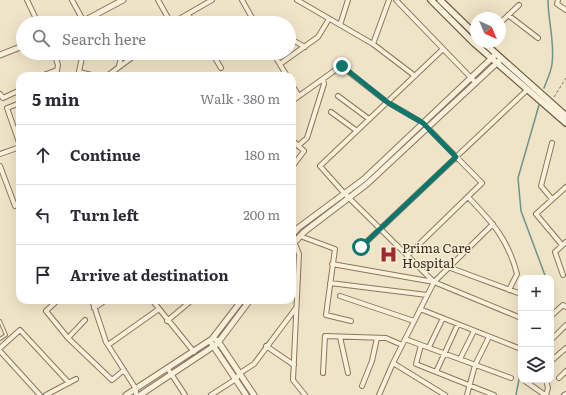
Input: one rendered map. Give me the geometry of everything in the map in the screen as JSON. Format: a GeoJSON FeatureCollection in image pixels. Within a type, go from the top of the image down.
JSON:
{"type":"FeatureCollection","features":[{"type":"Feature","properties":{"kind":"main road"},"geometry":{"type":"LineString","coordinates":[[432,0],[470,34]]}},
{"type":"Feature","properties":{"kind":"main road"},"geometry":{"type":"LineString","coordinates":[[440,0],[470,30]]}},
{"type":"Feature","properties":{"kind":"main road"},"geometry":{"type":"LineString","coordinates":[[485,48],[565,120]]}},
{"type":"Feature","properties":{"kind":"main road"},"geometry":{"type":"LineString","coordinates":[[529,88],[551,103],[565,120]]}},
{"type":"Feature","properties":{"kind":"street"},"geometry":{"type":"LineString","coordinates":[[27,0],[35,16]]}},
{"type":"Feature","properties":{"kind":"street"},"geometry":{"type":"LineString","coordinates":[[72,0],[82,16]]}},
{"type":"Feature","properties":{"kind":"street"},"geometry":{"type":"LineString","coordinates":[[96,16],[123,0]]}},
{"type":"Feature","properties":{"kind":"street"},"geometry":{"type":"LineString","coordinates":[[158,0],[167,16]]}},
{"type":"Feature","properties":{"kind":"street"},"geometry":{"type":"LineString","coordinates":[[184,16],[212,0]]}},
{"type":"Feature","properties":{"kind":"street"},"geometry":{"type":"LineString","coordinates":[[297,0],[373,44],[415,76]]}},
{"type":"Feature","properties":{"kind":"street"},"geometry":{"type":"LineString","coordinates":[[340,25],[348,0]]}},
{"type":"Feature","properties":{"kind":"street"},"geometry":{"type":"LineString","coordinates":[[373,44],[389,0]]}},
{"type":"Feature","properties":{"kind":"street"},"geometry":{"type":"LineString","coordinates":[[396,0],[476,83]]}},
{"type":"Feature","properties":{"kind":"street"},"geometry":{"type":"LineString","coordinates":[[558,0],[557,4],[566,10]]}},
{"type":"Feature","properties":{"kind":"street"},"geometry":{"type":"LineString","coordinates":[[243,1],[251,16]]}},
{"type":"Feature","properties":{"kind":"street"},"geometry":{"type":"LineString","coordinates":[[519,5],[508,15],[538,38]]}},
{"type":"Feature","properties":{"kind":"street"},"geometry":{"type":"LineString","coordinates":[[296,53],[318,37],[329,19]]}},
{"type":"Feature","properties":{"kind":"street"},"geometry":{"type":"LineString","coordinates":[[296,42],[305,47]]}},
{"type":"Feature","properties":{"kind":"street"},"geometry":{"type":"LineString","coordinates":[[0,55],[16,49]]}},
{"type":"Feature","properties":{"kind":"street"},"geometry":{"type":"LineString","coordinates":[[434,282],[344,194],[320,166],[443,49]]}},
{"type":"Feature","properties":{"kind":"street"},"geometry":{"type":"LineString","coordinates":[[296,231],[364,178],[494,56]]}},
{"type":"Feature","properties":{"kind":"street"},"geometry":{"type":"LineString","coordinates":[[52,72],[57,70],[58,65],[56,60]]}},
{"type":"Feature","properties":{"kind":"street"},"geometry":{"type":"LineString","coordinates":[[78,72],[81,60]]}},
{"type":"Feature","properties":{"kind":"street"},"geometry":{"type":"LineString","coordinates":[[119,67],[120,60]]}},
{"type":"Feature","properties":{"kind":"street"},"geometry":{"type":"LineString","coordinates":[[112,72],[128,60]]}},
{"type":"Feature","properties":{"kind":"street"},"geometry":{"type":"LineString","coordinates":[[216,60],[221,68]]}},
{"type":"Feature","properties":{"kind":"street"},"geometry":{"type":"LineString","coordinates":[[277,60],[285,72]]}},
{"type":"Feature","properties":{"kind":"street"},"geometry":{"type":"LineString","coordinates":[[280,64],[286,60]]}},
{"type":"Feature","properties":{"kind":"street"},"geometry":{"type":"LineString","coordinates":[[296,241],[300,236],[367,184],[499,61]]}},
{"type":"Feature","properties":{"kind":"street"},"geometry":{"type":"LineString","coordinates":[[296,98],[342,66],[387,102],[423,123],[482,183],[407,256]]}},
{"type":"Feature","properties":{"kind":"street"},"geometry":{"type":"LineString","coordinates":[[296,162],[304,151],[298,146],[306,138],[324,84],[323,79]]}},
{"type":"Feature","properties":{"kind":"street"},"geometry":{"type":"LineString","coordinates":[[361,247],[529,88]]}},
{"type":"Feature","properties":{"kind":"street"},"geometry":{"type":"LineString","coordinates":[[296,91],[299,96]]}},
{"type":"Feature","properties":{"kind":"street"},"geometry":{"type":"LineString","coordinates":[[0,94],[3,98],[16,92]]}},
{"type":"Feature","properties":{"kind":"street"},"geometry":{"type":"LineString","coordinates":[[338,96],[369,119]]}},
{"type":"Feature","properties":{"kind":"street"},"geometry":{"type":"LineString","coordinates":[[16,105],[7,108],[16,129]]}},
{"type":"Feature","properties":{"kind":"street"},"geometry":{"type":"LineString","coordinates":[[331,112],[357,130]]}},
{"type":"Feature","properties":{"kind":"street"},"geometry":{"type":"LineString","coordinates":[[552,143],[541,186],[552,199]]}},
{"type":"Feature","properties":{"kind":"street"},"geometry":{"type":"LineString","coordinates":[[0,154],[16,148]]}},
{"type":"Feature","properties":{"kind":"street"},"geometry":{"type":"LineString","coordinates":[[0,166],[16,206]]}},
{"type":"Feature","properties":{"kind":"street"},"geometry":{"type":"LineString","coordinates":[[563,275],[555,252],[564,244],[536,214],[566,186]]}},
{"type":"Feature","properties":{"kind":"street"},"geometry":{"type":"LineString","coordinates":[[468,197],[504,238],[513,258],[517,274],[509,290]]}},
{"type":"Feature","properties":{"kind":"street"},"geometry":{"type":"LineString","coordinates":[[380,395],[393,363],[434,282],[493,224]]}},
{"type":"Feature","properties":{"kind":"street"},"geometry":{"type":"LineString","coordinates":[[300,236],[335,249],[326,315],[351,320]]}},
{"type":"Feature","properties":{"kind":"street"},"geometry":{"type":"LineString","coordinates":[[296,248],[299,254],[294,380],[305,395]]}},
{"type":"Feature","properties":{"kind":"street"},"geometry":{"type":"LineString","coordinates":[[332,264],[434,282],[518,317]]}},
{"type":"Feature","properties":{"kind":"street"},"geometry":{"type":"LineString","coordinates":[[448,267],[518,293]]}},
{"type":"Feature","properties":{"kind":"street"},"geometry":{"type":"LineString","coordinates":[[330,283],[427,295]]}},
{"type":"Feature","properties":{"kind":"street"},"geometry":{"type":"LineString","coordinates":[[340,296],[414,321]]}},
{"type":"Feature","properties":{"kind":"street"},"geometry":{"type":"LineString","coordinates":[[54,304],[46,311],[68,338],[112,380],[124,370]]}},
{"type":"Feature","properties":{"kind":"street"},"geometry":{"type":"LineString","coordinates":[[93,304],[108,345],[136,392]]}},
{"type":"Feature","properties":{"kind":"street"},"geometry":{"type":"LineString","coordinates":[[94,308],[100,304]]}},
{"type":"Feature","properties":{"kind":"street"},"geometry":{"type":"LineString","coordinates":[[155,304],[194,352]]}},
{"type":"Feature","properties":{"kind":"street"},"geometry":{"type":"LineString","coordinates":[[167,320],[187,304]]}},
{"type":"Feature","properties":{"kind":"street"},"geometry":{"type":"LineString","coordinates":[[126,395],[136,392],[212,338],[239,304]]}},
{"type":"Feature","properties":{"kind":"street"},"geometry":{"type":"LineString","coordinates":[[140,395],[213,346],[247,304]]}},
{"type":"Feature","properties":{"kind":"street"},"geometry":{"type":"LineString","coordinates":[[554,313],[563,305],[566,307]]}},
{"type":"Feature","properties":{"kind":"street"},"geometry":{"type":"LineString","coordinates":[[211,395],[236,379],[240,373],[254,364],[296,307]]}},
{"type":"Feature","properties":{"kind":"street"},"geometry":{"type":"LineString","coordinates":[[108,345],[159,309]]}},
{"type":"Feature","properties":{"kind":"street"},"geometry":{"type":"LineString","coordinates":[[420,309],[518,348]]}},
{"type":"Feature","properties":{"kind":"street"},"geometry":{"type":"LineString","coordinates":[[428,347],[443,318]]}},
{"type":"Feature","properties":{"kind":"street"},"geometry":{"type":"LineString","coordinates":[[68,338],[85,320]]}},
{"type":"Feature","properties":{"kind":"street"},"geometry":{"type":"LineString","coordinates":[[436,372],[458,324]]}},
{"type":"Feature","properties":{"kind":"street"},"geometry":{"type":"LineString","coordinates":[[554,337],[566,325]]}},
{"type":"Feature","properties":{"kind":"street"},"geometry":{"type":"LineString","coordinates":[[40,395],[0,350],[20,330],[69,383]]}},
{"type":"Feature","properties":{"kind":"street"},"geometry":{"type":"LineString","coordinates":[[460,359],[474,331]]}},
{"type":"Feature","properties":{"kind":"street"},"geometry":{"type":"LineString","coordinates":[[323,373],[325,336],[386,338],[402,345]]}},
{"type":"Feature","properties":{"kind":"street"},"geometry":{"type":"LineString","coordinates":[[340,337],[348,373]]}},
{"type":"Feature","properties":{"kind":"street"},"geometry":{"type":"LineString","coordinates":[[467,395],[471,386],[475,365],[489,337]]}},
{"type":"Feature","properties":{"kind":"street"},"geometry":{"type":"LineString","coordinates":[[212,338],[218,341],[254,395]]}},
{"type":"Feature","properties":{"kind":"street"},"geometry":{"type":"LineString","coordinates":[[212,338],[213,346],[246,395]]}},
{"type":"Feature","properties":{"kind":"street"},"geometry":{"type":"LineString","coordinates":[[362,386],[372,361],[377,338]]}},
{"type":"Feature","properties":{"kind":"street"},"geometry":{"type":"LineString","coordinates":[[405,339],[511,378]]}},
{"type":"Feature","properties":{"kind":"street"},"geometry":{"type":"LineString","coordinates":[[421,345],[416,364],[494,395]]}},
{"type":"Feature","properties":{"kind":"street"},"geometry":{"type":"LineString","coordinates":[[266,346],[294,365]]}},
{"type":"Feature","properties":{"kind":"street"},"geometry":{"type":"LineString","coordinates":[[554,358],[566,348]]}},
{"type":"Feature","properties":{"kind":"street"},"geometry":{"type":"LineString","coordinates":[[393,363],[445,395]]}},
{"type":"Feature","properties":{"kind":"street"},"geometry":{"type":"LineString","coordinates":[[168,369],[185,395]]}},
{"type":"Feature","properties":{"kind":"street"},"geometry":{"type":"LineString","coordinates":[[558,378],[566,371]]}},
{"type":"Feature","properties":{"kind":"street"},"geometry":{"type":"LineString","coordinates":[[46,395],[76,379]]}},
{"type":"Feature","properties":{"kind":"street"},"geometry":{"type":"LineString","coordinates":[[532,383],[546,395],[548,388],[547,383]]}},
{"type":"Feature","properties":{"kind":"lane"},"geometry":{"type":"LineString","coordinates":[[0,321],[6,335],[0,339]]}},
{"type":"Feature","properties":{"kind":"path"},"geometry":{"type":"LineString","coordinates":[[551,103],[566,78]]}},
{"type":"Feature","properties":{"kind":"waterway"},"geometry":{"type":"LineString","coordinates":[[544,88],[551,70],[553,56],[548,0]]}},
{"type":"Feature","properties":{"kind":"waterway"},"geometry":{"type":"LineString","coordinates":[[539,105],[518,178],[521,211],[545,275]]}},
{"type":"Feature","properties":{"kind":"waterway"},"geometry":{"type":"LineString","coordinates":[[516,395],[518,383]]}},
{"type":"Feature","properties":{"kind":"place","name":"Prima Care Hospital"},"geometry":{"type":"Point","coordinates":[389,254]}},
{"type":"Feature","properties":{"kind":"route"},"geometry":{"type":"LineString","coordinates":[[342,66],[387,102],[423,123],[456,157],[361,247]]}}]}
